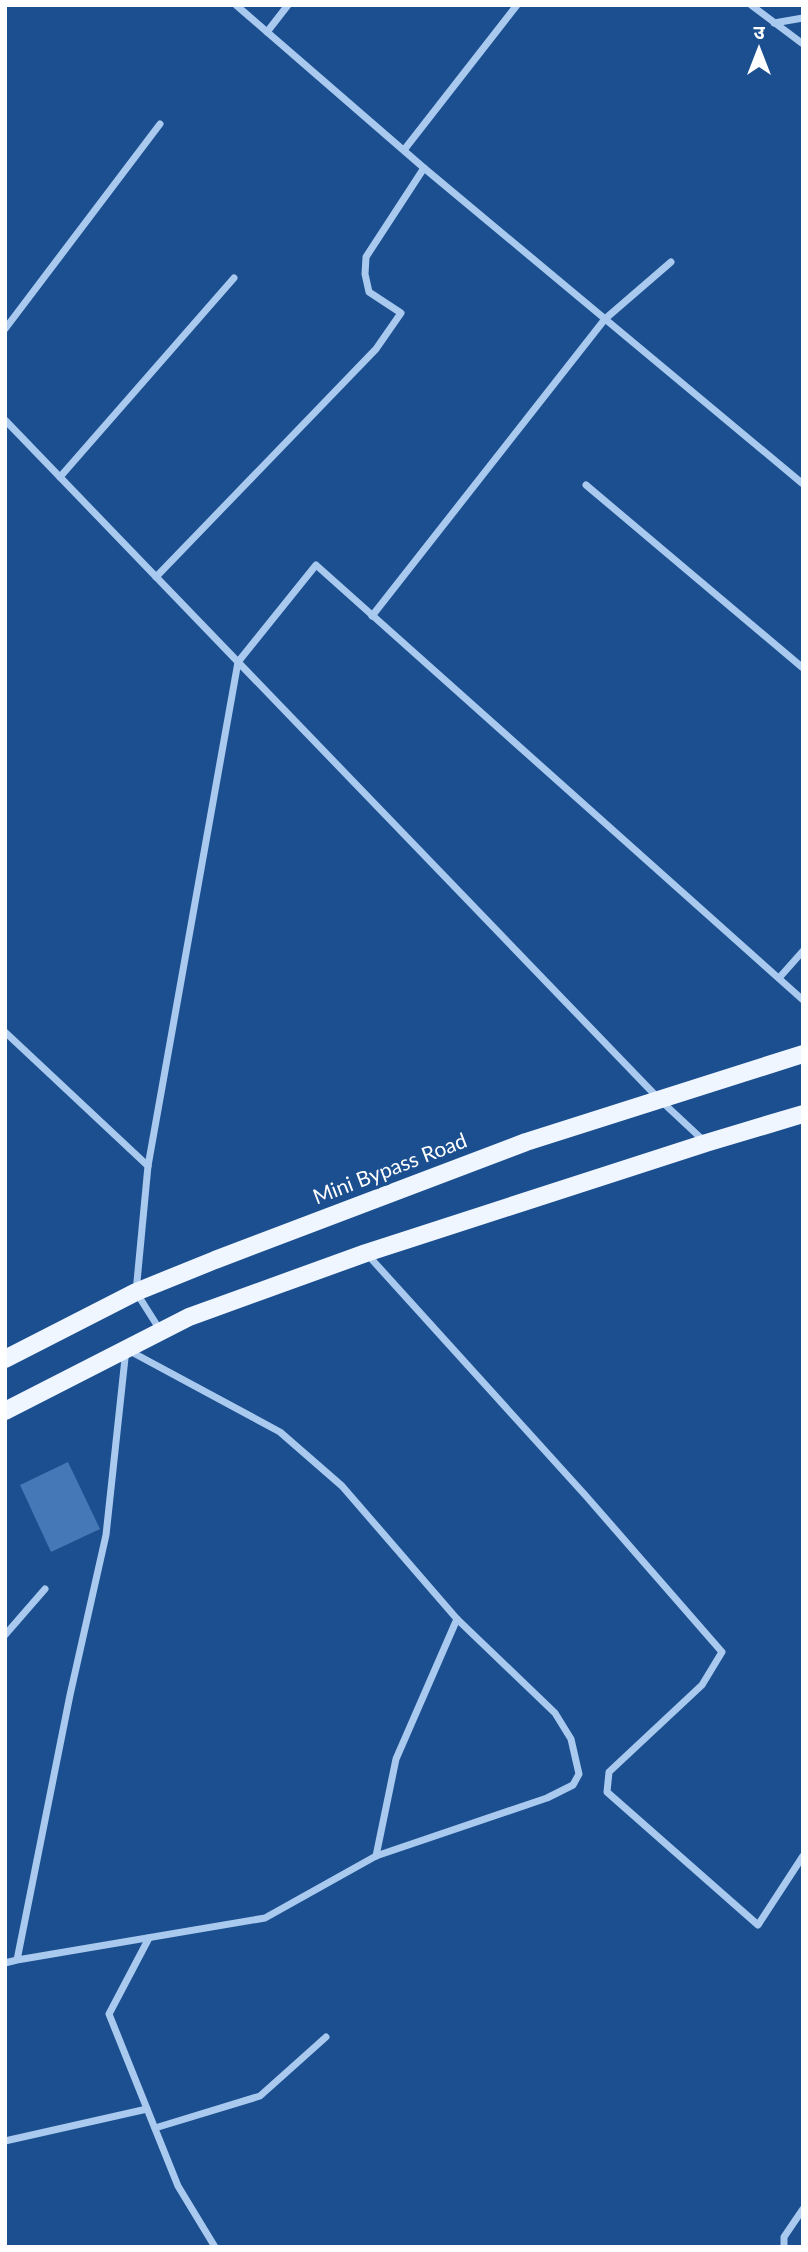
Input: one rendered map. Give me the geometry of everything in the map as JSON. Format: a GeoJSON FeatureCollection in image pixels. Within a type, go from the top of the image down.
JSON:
{"type":"FeatureCollection","features":[{"type":"Feature","properties":{"kind":"main road","name":"Mini Bypass Road"},"geometry":{"type":"LineString","coordinates":[[5,1359],[136,1292],[526,1142],[803,1054]]}},
{"type":"Feature","properties":{"kind":"main road"},"geometry":{"type":"LineString","coordinates":[[5,1411],[189,1317],[366,1253],[803,1114]]}},
{"type":"Feature","properties":{"kind":"street"},"geometry":{"type":"LineString","coordinates":[[236,5],[424,168],[803,484]]}},
{"type":"Feature","properties":{"kind":"street"},"geometry":{"type":"LineString","coordinates":[[267,32],[288,5]]}},
{"type":"Feature","properties":{"kind":"street"},"geometry":{"type":"LineString","coordinates":[[404,150],[517,5]]}},
{"type":"Feature","properties":{"kind":"street"},"geometry":{"type":"LineString","coordinates":[[751,5],[803,44]]}},
{"type":"Feature","properties":{"kind":"street"},"geometry":{"type":"LineString","coordinates":[[774,23],[803,18]]}},
{"type":"Feature","properties":{"kind":"street"},"geometry":{"type":"LineString","coordinates":[[5,328],[160,124]]}},
{"type":"Feature","properties":{"kind":"street"},"geometry":{"type":"LineString","coordinates":[[156,577],[376,349],[401,313],[369,292],[365,274],[366,257],[424,168]]}},
{"type":"Feature","properties":{"kind":"street"},"geometry":{"type":"LineString","coordinates":[[372,616],[605,318],[671,262]]}},
{"type":"Feature","properties":{"kind":"street"},"geometry":{"type":"LineString","coordinates":[[60,477],[234,278]]}},
{"type":"Feature","properties":{"kind":"street"},"geometry":{"type":"LineString","coordinates":[[5,420],[659,1099],[706,1143]]}},
{"type":"Feature","properties":{"kind":"street"},"geometry":{"type":"LineString","coordinates":[[586,485],[803,668]]}},
{"type":"Feature","properties":{"kind":"street"},"geometry":{"type":"LineString","coordinates":[[160,1331],[136,1292],[148,1166],[238,662],[316,565],[803,1000]]}},
{"type":"Feature","properties":{"kind":"street"},"geometry":{"type":"LineString","coordinates":[[779,978],[803,951]]}},
{"type":"Feature","properties":{"kind":"street"},"geometry":{"type":"LineString","coordinates":[[5,1032],[148,1166]]}},
{"type":"Feature","properties":{"kind":"street"},"geometry":{"type":"LineString","coordinates":[[366,1253],[586,1496],[722,1652],[702,1685],[609,1772],[607,1792],[758,1925],[803,1856]]}},
{"type":"Feature","properties":{"kind":"street"},"geometry":{"type":"LineString","coordinates":[[5,1963],[265,1918],[376,1856],[547,1797],[573,1784],[579,1774],[571,1738],[555,1713],[457,1619],[342,1486],[280,1432],[126,1349],[106,1535],[70,1695],[17,1960]]}},
{"type":"Feature","properties":{"kind":"street"},"geometry":{"type":"LineString","coordinates":[[5,1635],[45,1589]]}},
{"type":"Feature","properties":{"kind":"street"},"geometry":{"type":"LineString","coordinates":[[376,1856],[396,1759],[457,1619]]}},
{"type":"Feature","properties":{"kind":"street"},"geometry":{"type":"LineString","coordinates":[[149,1938],[109,2014],[178,2186],[215,2247]]}},
{"type":"Feature","properties":{"kind":"street"},"geometry":{"type":"LineString","coordinates":[[155,2128],[260,2096],[326,2037]]}},
{"type":"Feature","properties":{"kind":"street"},"geometry":{"type":"LineString","coordinates":[[5,2141],[147,2109]]}},
{"type":"Feature","properties":{"kind":"street"},"geometry":{"type":"LineString","coordinates":[[784,2247],[784,2237],[803,2209]]}},
{"type":"Feature","properties":{"kind":"building"},"geometry":{"type":"Polygon","coordinates":[[[68,1462],[100,1529],[51,1552],[20,1485],[68,1462]]]}}]}
